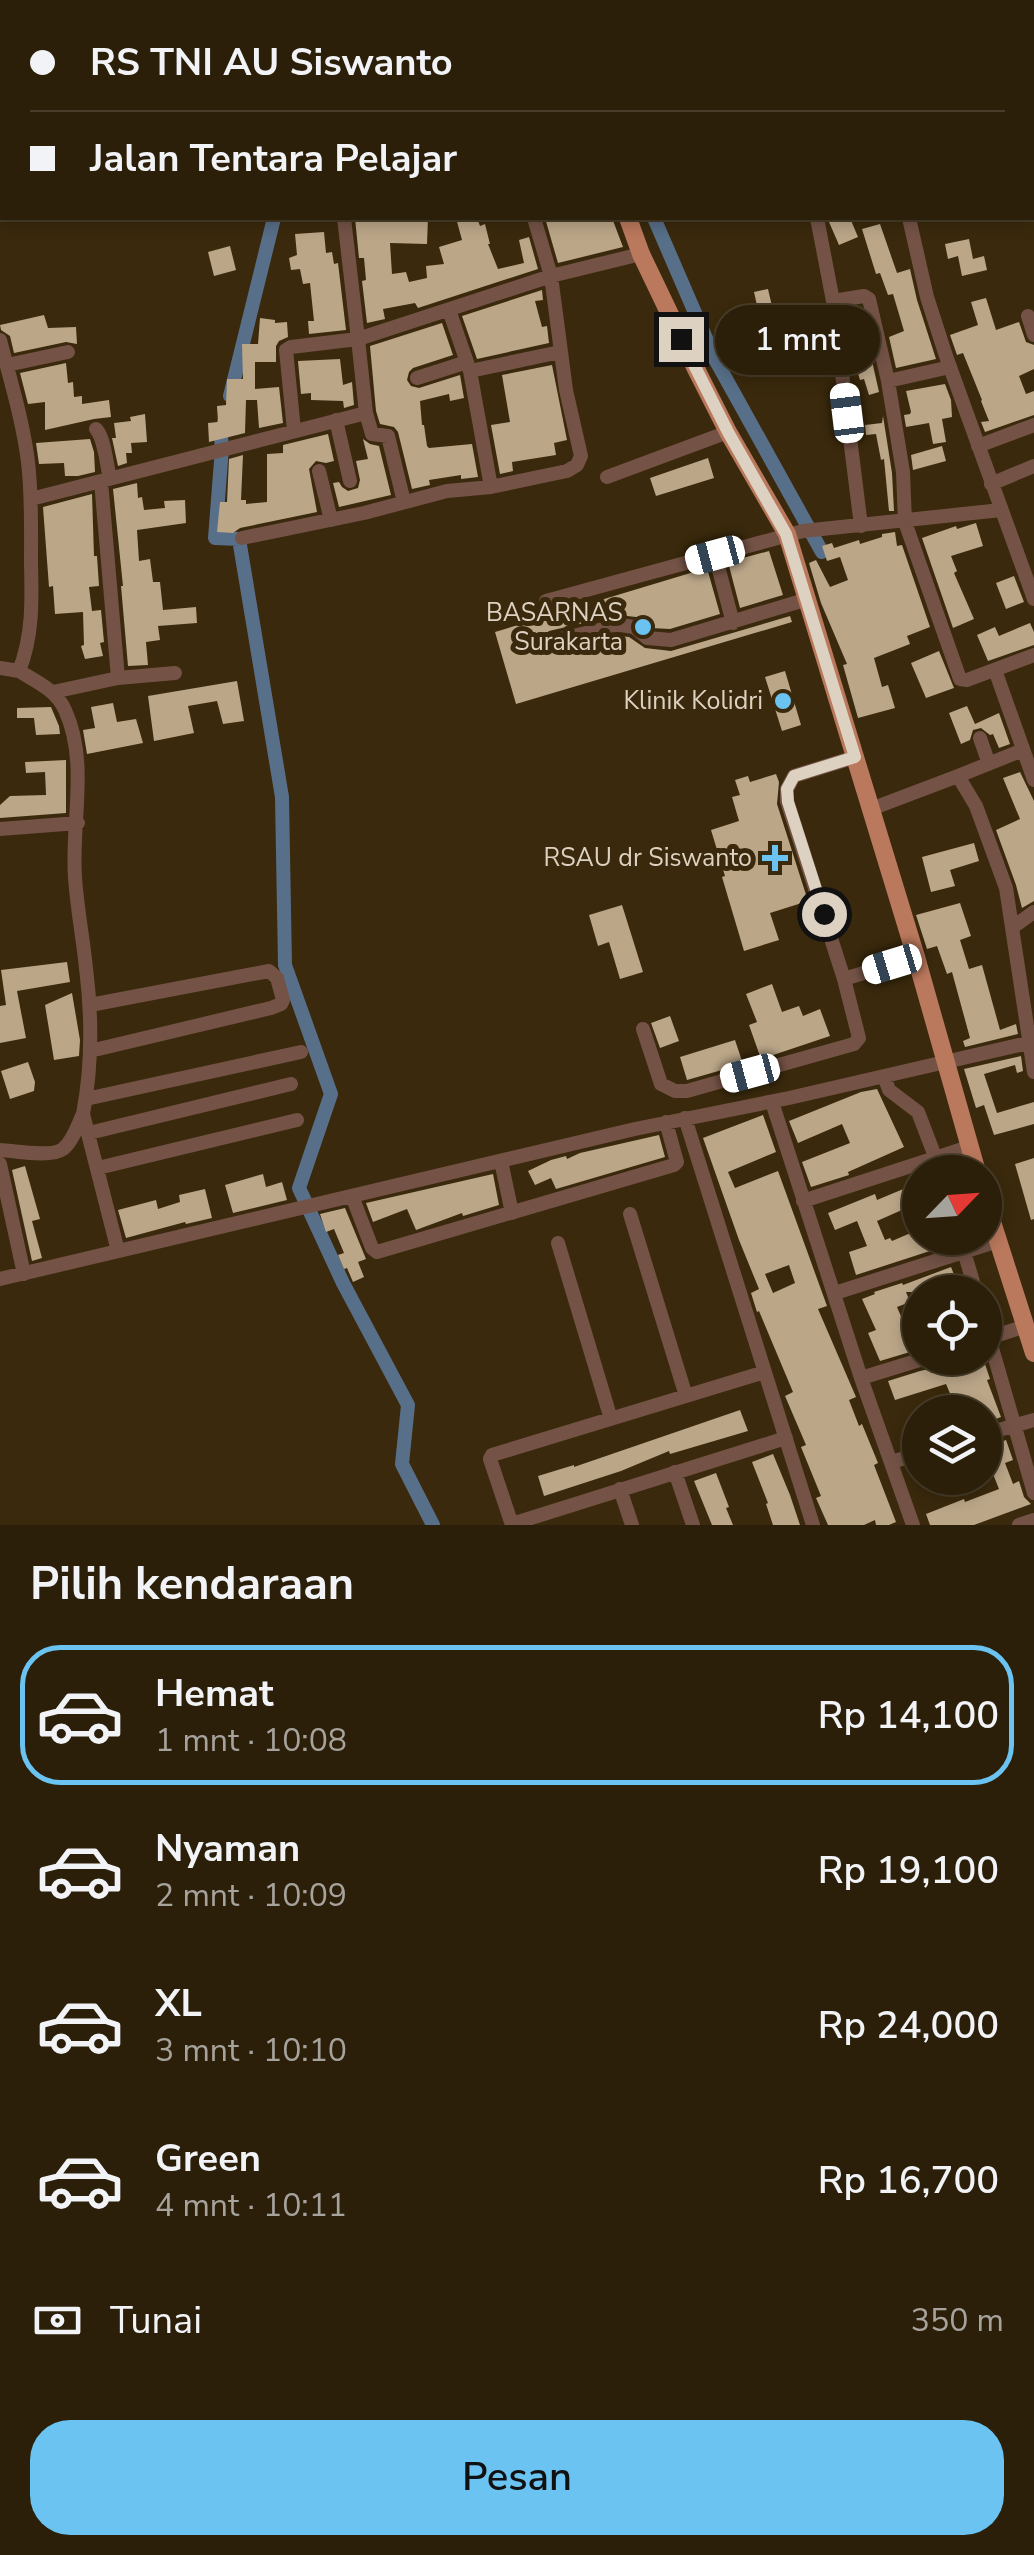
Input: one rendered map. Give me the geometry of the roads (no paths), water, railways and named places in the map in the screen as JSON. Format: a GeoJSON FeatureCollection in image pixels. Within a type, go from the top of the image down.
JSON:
{"type":"FeatureCollection","features":[{"type":"Feature","properties":{"kind":"main road"},"geometry":{"type":"LineString","coordinates":[[629,220],[641,254],[728,432],[800,531],[808,598],[947,1061],[971,1155]]}},
{"type":"Feature","properties":{"kind":"main road"},"geometry":{"type":"LineString","coordinates":[[1002,1254],[1034,1353]]}},
{"type":"Feature","properties":{"kind":"street"},"geometry":{"type":"LineString","coordinates":[[344,220],[366,413],[372,434],[388,436],[404,502]]}},
{"type":"Feature","properties":{"kind":"street"},"geometry":{"type":"LineString","coordinates":[[242,538],[447,491],[491,487],[567,471],[579,462],[551,276],[535,220]]}},
{"type":"Feature","properties":{"kind":"street"},"geometry":{"type":"LineString","coordinates":[[817,220],[833,301],[861,526]]}},
{"type":"Feature","properties":{"kind":"street"},"geometry":{"type":"LineString","coordinates":[[909,220],[950,367],[1034,599]]}},
{"type":"Feature","properties":{"kind":"street"},"geometry":{"type":"LineString","coordinates":[[294,430],[286,350],[291,347],[358,339],[551,276],[641,254]]}},
{"type":"Feature","properties":{"kind":"street"},"geometry":{"type":"LineString","coordinates":[[833,301],[864,296],[868,299],[888,382],[903,472],[905,522],[959,677],[966,680],[1034,655]]}},
{"type":"Feature","properties":{"kind":"street"},"geometry":{"type":"LineString","coordinates":[[449,310],[468,366],[491,487]]}},
{"type":"Feature","properties":{"kind":"street"},"geometry":{"type":"LineString","coordinates":[[1028,316],[1034,335]]}},
{"type":"Feature","properties":{"kind":"street"},"geometry":{"type":"LineString","coordinates":[[0,340],[27,459],[31,499],[31,624],[19,671]]}},
{"type":"Feature","properties":{"kind":"street"},"geometry":{"type":"LineString","coordinates":[[7,365],[68,352]]}},
{"type":"Feature","properties":{"kind":"street"},"geometry":{"type":"LineString","coordinates":[[417,378],[560,352]]}},
{"type":"Feature","properties":{"kind":"street"},"geometry":{"type":"LineString","coordinates":[[888,382],[950,367]]}},
{"type":"Feature","properties":{"kind":"street"},"geometry":{"type":"LineString","coordinates":[[31,499],[366,413]]}},
{"type":"Feature","properties":{"kind":"street"},"geometry":{"type":"LineString","coordinates":[[336,420],[350,481]]}},
{"type":"Feature","properties":{"kind":"street"},"geometry":{"type":"LineString","coordinates":[[978,446],[1034,425]]}},
{"type":"Feature","properties":{"kind":"street"},"geometry":{"type":"LineString","coordinates":[[96,429],[102,436],[106,480],[118,678]]}},
{"type":"Feature","properties":{"kind":"street"},"geometry":{"type":"LineString","coordinates":[[607,478],[728,432]]}},
{"type":"Feature","properties":{"kind":"street"},"geometry":{"type":"LineString","coordinates":[[992,484],[1034,466]]}},
{"type":"Feature","properties":{"kind":"street"},"geometry":{"type":"LineString","coordinates":[[320,471],[331,520]]}},
{"type":"Feature","properties":{"kind":"street"},"geometry":{"type":"LineString","coordinates":[[546,601],[800,531],[1001,510]]}},
{"type":"Feature","properties":{"kind":"street"},"geometry":{"type":"LineString","coordinates":[[715,555],[733,623]]}},
{"type":"Feature","properties":{"kind":"street"},"geometry":{"type":"LineString","coordinates":[[552,640],[620,625],[634,628],[647,638],[671,640],[808,598]]}},
{"type":"Feature","properties":{"kind":"street"},"geometry":{"type":"LineString","coordinates":[[0,668],[19,671],[53,692],[71,725],[78,786],[74,874],[90,1005],[85,1106],[118,1251]]}},
{"type":"Feature","properties":{"kind":"street"},"geometry":{"type":"LineString","coordinates":[[995,670],[1034,780]]}},
{"type":"Feature","properties":{"kind":"street"},"geometry":{"type":"LineString","coordinates":[[53,692],[118,678],[175,673]]}},
{"type":"Feature","properties":{"kind":"street"},"geometry":{"type":"LineString","coordinates":[[980,738],[988,764]]}},
{"type":"Feature","properties":{"kind":"street"},"geometry":{"type":"LineString","coordinates":[[871,809],[1023,750]]}},
{"type":"Feature","properties":{"kind":"street"},"geometry":{"type":"LineString","coordinates":[[643,1029],[662,1084],[675,1092],[854,1044],[859,1038],[787,789],[794,776],[855,757]]}},
{"type":"Feature","properties":{"kind":"street"},"geometry":{"type":"LineString","coordinates":[[958,776],[976,806],[1006,888],[1026,918],[1028,1043],[1034,1072]]}},
{"type":"Feature","properties":{"kind":"street"},"geometry":{"type":"LineString","coordinates":[[0,830],[78,823]]}},
{"type":"Feature","properties":{"kind":"street"},"geometry":{"type":"LineString","coordinates":[[844,979],[916,957]]}},
{"type":"Feature","properties":{"kind":"street"},"geometry":{"type":"LineString","coordinates":[[90,1005],[269,971],[277,978],[283,1000],[271,1008],[90,1052]]}},
{"type":"Feature","properties":{"kind":"street"},"geometry":{"type":"LineString","coordinates":[[0,1279],[666,1122],[772,1102],[1028,1043]]}},
{"type":"Feature","properties":{"kind":"street"},"geometry":{"type":"LineString","coordinates":[[85,1106],[301,1052]]}},
{"type":"Feature","properties":{"kind":"street"},"geometry":{"type":"LineString","coordinates":[[884,1076],[890,1090],[918,1112],[934,1155]]}},
{"type":"Feature","properties":{"kind":"street"},"geometry":{"type":"LineString","coordinates":[[89,1133],[292,1084]]}},
{"type":"Feature","properties":{"kind":"street"},"geometry":{"type":"LineString","coordinates":[[772,1102],[913,1525]]}},
{"type":"Feature","properties":{"kind":"street"},"geometry":{"type":"LineString","coordinates":[[0,1150],[48,1154],[59,1151],[67,1146],[85,1106]]}},
{"type":"Feature","properties":{"kind":"street"},"geometry":{"type":"LineString","coordinates":[[685,1118],[813,1525]]}},
{"type":"Feature","properties":{"kind":"street"},"geometry":{"type":"LineString","coordinates":[[98,1168],[297,1120]]}},
{"type":"Feature","properties":{"kind":"street"},"geometry":{"type":"LineString","coordinates":[[352,1196],[377,1252],[674,1165],[666,1122]]}},
{"type":"Feature","properties":{"kind":"street"},"geometry":{"type":"LineString","coordinates":[[955,1155],[969,1147]]}},
{"type":"Feature","properties":{"kind":"street"},"geometry":{"type":"LineString","coordinates":[[501,1161],[512,1213]]}},
{"type":"Feature","properties":{"kind":"street"},"geometry":{"type":"LineString","coordinates":[[0,1164],[24,1274]]}},
{"type":"Feature","properties":{"kind":"street"},"geometry":{"type":"LineString","coordinates":[[804,1200],[902,1174]]}},
{"type":"Feature","properties":{"kind":"street"},"geometry":{"type":"LineString","coordinates":[[630,1214],[686,1396]]}},
{"type":"Feature","properties":{"kind":"street"},"geometry":{"type":"LineString","coordinates":[[558,1243],[610,1419]]}},
{"type":"Feature","properties":{"kind":"street"},"geometry":{"type":"LineString","coordinates":[[835,1293],[936,1255]]}},
{"type":"Feature","properties":{"kind":"street"},"geometry":{"type":"LineString","coordinates":[[1002,1331],[1026,1326]]}},
{"type":"Feature","properties":{"kind":"street"},"geometry":{"type":"LineString","coordinates":[[861,1378],[902,1365]]}},
{"type":"Feature","properties":{"kind":"street"},"geometry":{"type":"LineString","coordinates":[[765,1372],[492,1455],[490,1459],[512,1524],[786,1438]]}},
{"type":"Feature","properties":{"kind":"street"},"geometry":{"type":"LineString","coordinates":[[999,1375],[1034,1493]]}},
{"type":"Feature","properties":{"kind":"street"},"geometry":{"type":"LineString","coordinates":[[1002,1429],[1034,1420]]}},
{"type":"Feature","properties":{"kind":"street"},"geometry":{"type":"LineString","coordinates":[[892,1462],[902,1459]]}},
{"type":"Feature","properties":{"kind":"street"},"geometry":{"type":"LineString","coordinates":[[675,1472],[693,1525]]}},
{"type":"Feature","properties":{"kind":"street"},"geometry":{"type":"LineString","coordinates":[[620,1490],[632,1525]]}},
{"type":"Feature","properties":{"kind":"street"},"geometry":{"type":"LineString","coordinates":[[1019,1525],[1034,1520]]}},
{"type":"Feature","properties":{"kind":"waterway"},"geometry":{"type":"LineString","coordinates":[[230,396],[274,220]]}},
{"type":"Feature","properties":{"kind":"waterway"},"geometry":{"type":"LineString","coordinates":[[655,220],[715,359],[822,552]]}},
{"type":"Feature","properties":{"kind":"waterway"},"geometry":{"type":"LineString","coordinates":[[224,422],[215,538],[239,539],[282,797],[285,965],[331,1094],[299,1188],[343,1283],[408,1405],[402,1464],[433,1525]]}},
{"type":"Feature","properties":{"kind":"place","name":"BASARNAS Surakarta"},"geometry":{"type":"Point","coordinates":[643,627]}},
{"type":"Feature","properties":{"kind":"place","name":"Klinik Kolidri"},"geometry":{"type":"Point","coordinates":[783,701]}},
{"type":"Feature","properties":{"kind":"place","name":"RSAU dr Siswanto"},"geometry":{"type":"Point","coordinates":[775,858]}}]}
